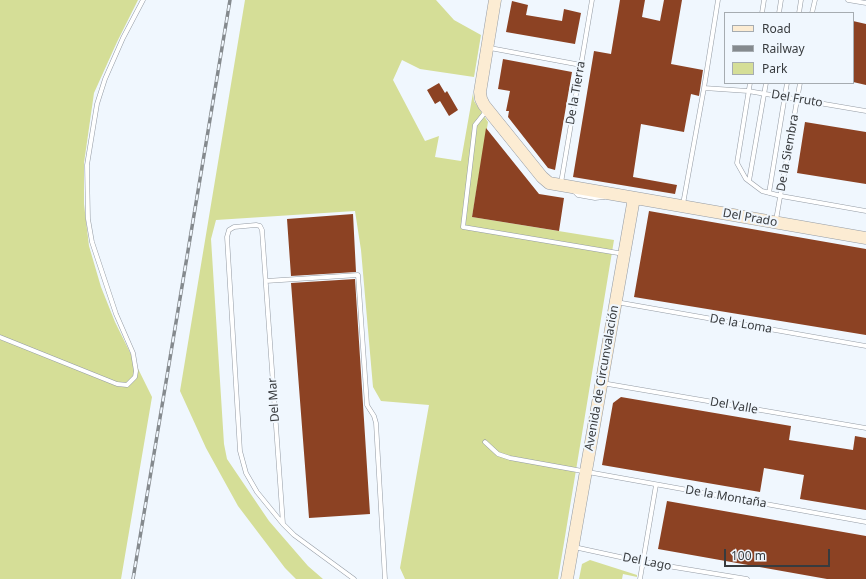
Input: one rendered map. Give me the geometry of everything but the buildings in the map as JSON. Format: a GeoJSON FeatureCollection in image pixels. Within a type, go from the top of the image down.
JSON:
{"type":"FeatureCollection","features":[{"type":"Feature","properties":{"kind":"street"},"geometry":{"type":"LineString","coordinates":[[495,0],[480,92],[481,99],[487,109],[542,177],[550,183],[565,187],[634,198]]}},
{"type":"Feature","properties":{"kind":"street","name":"Del Prado"},"geometry":{"type":"LineString","coordinates":[[634,198],[866,238]]}},
{"type":"Feature","properties":{"kind":"street","name":"Avenida de Circunvalación"},"geometry":{"type":"LineString","coordinates":[[567,579],[634,198]]}},
{"type":"Feature","properties":{"kind":"lane"},"geometry":{"type":"LineString","coordinates":[[0,337],[117,384],[127,385],[135,377],[136,371],[132,353],[116,314],[92,242],[88,213],[87,165],[97,104],[105,79],[123,38],[143,0]]}},
{"type":"Feature","properties":{"kind":"lane","name":"De la Tierra"},"geometry":{"type":"LineString","coordinates":[[565,187],[581,65],[592,0]]}},
{"type":"Feature","properties":{"kind":"lane"},"geometry":{"type":"LineString","coordinates":[[682,206],[704,88],[718,0]]}},
{"type":"Feature","properties":{"kind":"lane"},"geometry":{"type":"LineString","coordinates":[[762,12],[764,0]]}},
{"type":"Feature","properties":{"kind":"lane"},"geometry":{"type":"LineString","coordinates":[[779,12],[781,0]]}},
{"type":"Feature","properties":{"kind":"lane"},"geometry":{"type":"LineString","coordinates":[[799,12],[801,0]]}},
{"type":"Feature","properties":{"kind":"lane"},"geometry":{"type":"LineString","coordinates":[[812,12],[815,0]]}},
{"type":"Feature","properties":{"kind":"lane"},"geometry":{"type":"LineString","coordinates":[[848,0],[866,3]]}},
{"type":"Feature","properties":{"kind":"lane"},"geometry":{"type":"LineString","coordinates":[[487,48],[581,65]]}},
{"type":"Feature","properties":{"kind":"lane"},"geometry":{"type":"LineString","coordinates":[[750,84],[737,163],[749,181],[762,191],[780,196],[866,211]]}},
{"type":"Feature","properties":{"kind":"lane"},"geometry":{"type":"LineString","coordinates":[[749,181],[766,84]]}},
{"type":"Feature","properties":{"kind":"lane"},"geometry":{"type":"LineString","coordinates":[[769,193],[787,84]]}},
{"type":"Feature","properties":{"kind":"lane","name":"De la Siembra"},"geometry":{"type":"LineString","coordinates":[[776,222],[800,84]]}},
{"type":"Feature","properties":{"kind":"lane","name":"Del Fruto"},"geometry":{"type":"LineString","coordinates":[[704,88],[748,91],[866,111]]}},
{"type":"Feature","properties":{"kind":"lane"},"geometry":{"type":"LineString","coordinates":[[487,109],[475,125],[463,226],[624,254]]}},
{"type":"Feature","properties":{"kind":"lane","name":"Del Mar"},"geometry":{"type":"LineString","coordinates":[[260,226],[262,230],[283,524],[257,492],[246,473],[240,451],[227,237],[229,230],[234,227],[260,226]]}},
{"type":"Feature","properties":{"kind":"lane"},"geometry":{"type":"LineString","coordinates":[[266,281],[358,275],[367,405],[376,423],[385,579]]}},
{"type":"Feature","properties":{"kind":"lane","name":"De la Loma"},"geometry":{"type":"LineString","coordinates":[[616,302],[866,346]]}},
{"type":"Feature","properties":{"kind":"lane","name":"Del Valle"},"geometry":{"type":"LineString","coordinates":[[602,383],[866,428]]}},
{"type":"Feature","properties":{"kind":"lane","name":"De la Montaña"},"geometry":{"type":"LineString","coordinates":[[485,442],[498,454],[510,458],[586,473],[866,522]]}},
{"type":"Feature","properties":{"kind":"lane"},"geometry":{"type":"LineString","coordinates":[[640,579],[656,485]]}},
{"type":"Feature","properties":{"kind":"lane"},"geometry":{"type":"LineString","coordinates":[[283,524],[294,536],[354,579]]}},
{"type":"Feature","properties":{"kind":"lane","name":"Del Lago"},"geometry":{"type":"LineString","coordinates":[[572,546],[643,562],[747,579]]}},
{"type":"Feature","properties":{"kind":"green space"},"geometry":{"type":"Polygon","coordinates":[[[0,0],[138,0],[94,93],[84,163],[84,204],[89,246],[101,287],[115,322],[152,397],[121,579],[0,579],[0,0]]]}},
{"type":"Feature","properties":{"kind":"green space"},"geometry":{"type":"Polygon","coordinates":[[[245,0],[436,0],[454,20],[481,35],[474,77],[420,69],[402,60],[393,80],[425,141],[439,136],[435,157],[461,161],[473,93],[474,101],[488,122],[472,217],[614,240],[558,579],[405,579],[400,568],[429,405],[381,401],[373,387],[361,250],[355,211],[216,220],[211,239],[224,444],[227,459],[269,521],[308,566],[323,579],[296,579],[285,568],[238,506],[206,448],[180,391],[245,0]]]}},
{"type":"Feature","properties":{"kind":"green space"},"geometry":{"type":"Polygon","coordinates":[[[590,560],[637,575],[637,577],[623,574],[622,579],[579,579],[582,564],[590,560]]]}},
{"type":"Feature","properties":{"kind":"railway"},"geometry":{"type":"LineString","coordinates":[[133,579],[230,0]]}}]}
